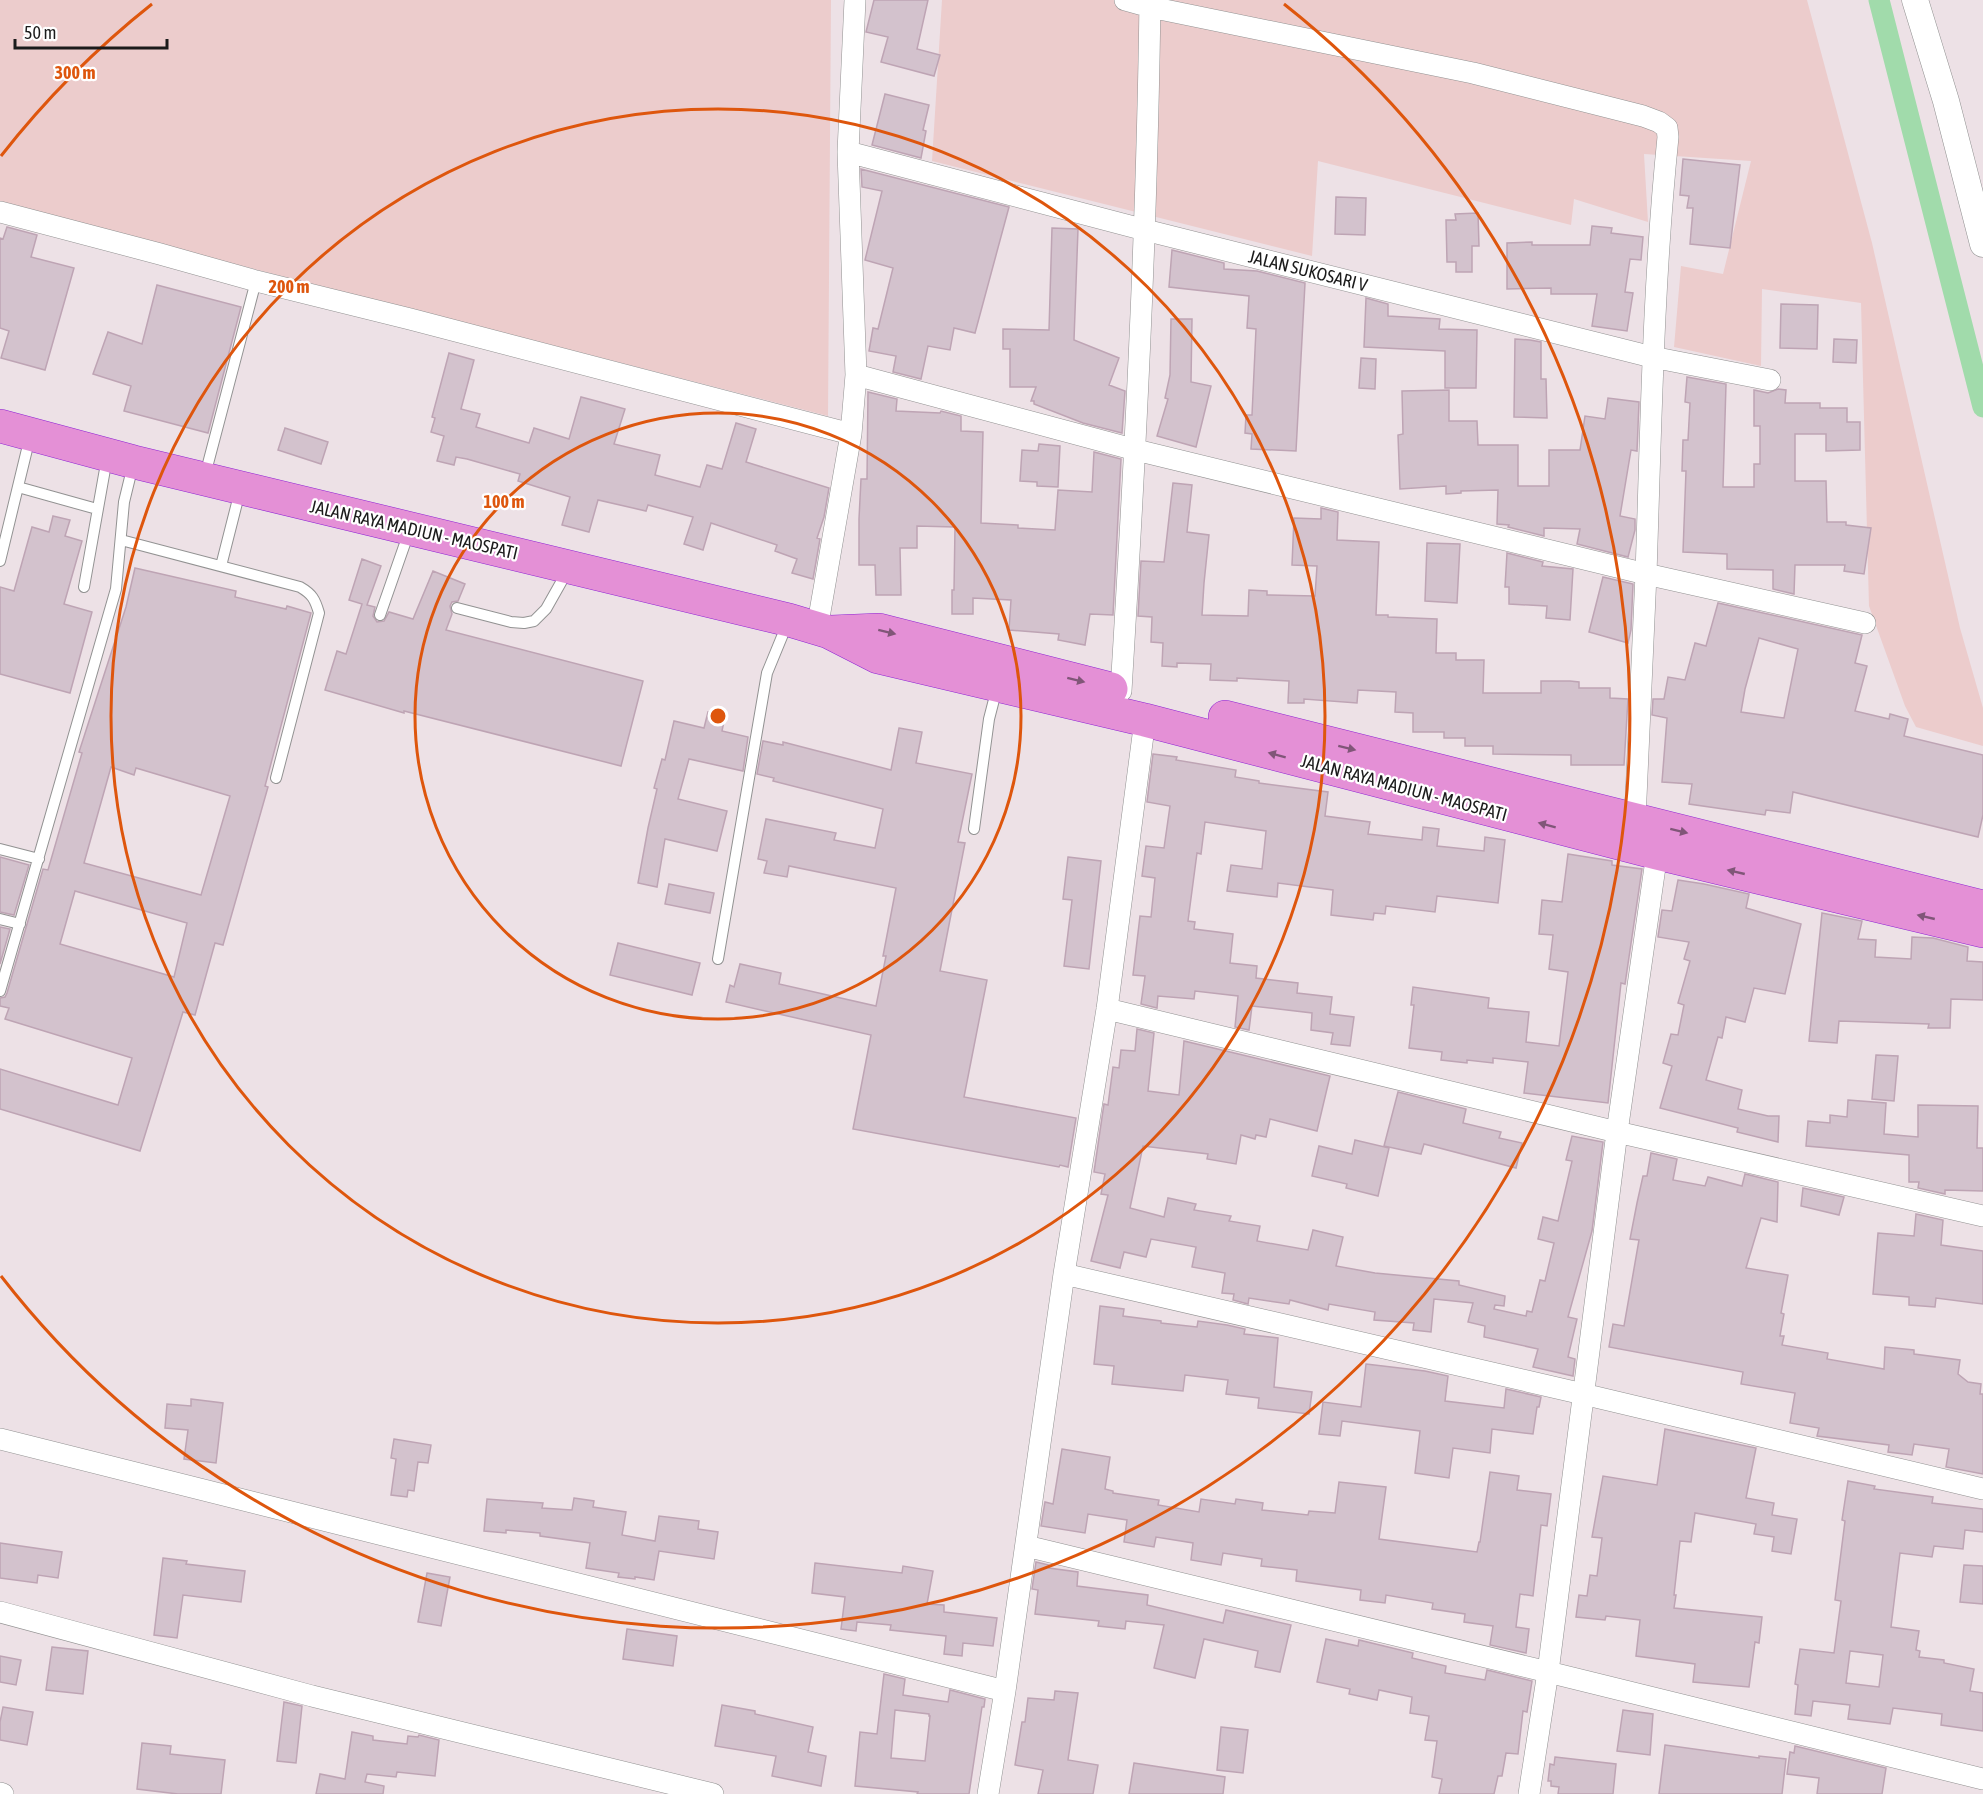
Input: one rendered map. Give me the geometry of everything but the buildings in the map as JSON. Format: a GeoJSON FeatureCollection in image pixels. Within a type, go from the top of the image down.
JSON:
{"type":"FeatureCollection","features":[{"type":"Feature","properties":{"kind":"highway","name":"JALAN RAYA MADIUN - MAOSPATI"},"geometry":{"type":"LineString","coordinates":[[9,430],[812,627],[878,657],[1121,691],[1470,792],[1657,853],[1983,931]]}},
{"type":"Feature","properties":{"kind":"highway","name":"JALAN RAYA MADIUN - MAOSPATI"},"geometry":{"type":"LineString","coordinates":[[1002,673],[1146,720],[1470,792],[1635,820],[1983,907]]}},
{"type":"Feature","properties":{"kind":"street"},"geometry":{"type":"LineString","coordinates":[[812,627],[851,434],[856,375],[848,152],[855,0]]}},
{"type":"Feature","properties":{"kind":"street"},"geometry":{"type":"LineString","coordinates":[[1125,0],[1150,3],[1473,73],[1643,116],[1667,128],[1659,222],[1652,357],[1646,574],[1635,820]]}},
{"type":"Feature","properties":{"kind":"street"},"geometry":{"type":"LineString","coordinates":[[1915,0],[1946,101],[1983,244]]}},
{"type":"Feature","properties":{"kind":"street"},"geometry":{"type":"LineString","coordinates":[[1121,691],[1136,450],[1146,230],[1150,3]]}},
{"type":"Feature","properties":{"kind":"street","name":"JALAN SUKOSARI V"},"geometry":{"type":"LineString","coordinates":[[848,152],[1146,230],[1652,357],[1770,380]]}},
{"type":"Feature","properties":{"kind":"street"},"geometry":{"type":"LineString","coordinates":[[0,212],[256,281],[422,321],[851,434]]}},
{"type":"Feature","properties":{"kind":"street"},"geometry":{"type":"LineString","coordinates":[[856,375],[1136,450],[1646,574],[1865,623]]}},
{"type":"Feature","properties":{"kind":"street"},"geometry":{"type":"LineString","coordinates":[[988,1794],[1064,1275],[1107,1009],[1146,720]]}},
{"type":"Feature","properties":{"kind":"street"},"geometry":{"type":"LineString","coordinates":[[1529,1794],[1548,1672],[1617,1132],[1657,853]]}},
{"type":"Feature","properties":{"kind":"street"},"geometry":{"type":"LineString","coordinates":[[1107,1009],[1617,1132],[1983,1216]]}},
{"type":"Feature","properties":{"kind":"street"},"geometry":{"type":"LineString","coordinates":[[1064,1275],[1583,1394],[1983,1490]]}},
{"type":"Feature","properties":{"kind":"street"},"geometry":{"type":"LineString","coordinates":[[0,1439],[1005,1690]]}},
{"type":"Feature","properties":{"kind":"street"},"geometry":{"type":"LineString","coordinates":[[1026,1546],[1983,1779]]}},
{"type":"Feature","properties":{"kind":"street"},"geometry":{"type":"LineString","coordinates":[[0,1612],[312,1696],[713,1794]]}},
{"type":"Feature","properties":{"kind":"lane"},"geometry":{"type":"LineString","coordinates":[[204,479],[256,281]]}},
{"type":"Feature","properties":{"kind":"lane"},"geometry":{"type":"LineString","coordinates":[[0,561],[18,487],[9,430]]}},
{"type":"Feature","properties":{"kind":"lane"},"geometry":{"type":"LineString","coordinates":[[84,587],[97,509],[120,458]]}},
{"type":"Feature","properties":{"kind":"lane"},"geometry":{"type":"LineString","coordinates":[[0,991],[116,589],[124,502],[120,458]]}},
{"type":"Feature","properties":{"kind":"lane"},"geometry":{"type":"LineString","coordinates":[[18,487],[97,509]]}},
{"type":"Feature","properties":{"kind":"lane"},"geometry":{"type":"LineString","coordinates":[[220,566],[241,488]]}},
{"type":"Feature","properties":{"kind":"lane"},"geometry":{"type":"LineString","coordinates":[[380,615],[410,529]]}},
{"type":"Feature","properties":{"kind":"lane"},"geometry":{"type":"LineString","coordinates":[[122,540],[300,587],[311,593],[319,612],[276,778]]}},
{"type":"Feature","properties":{"kind":"lane"},"geometry":{"type":"LineString","coordinates":[[457,609],[511,622],[534,621],[546,609],[570,566]]}},
{"type":"Feature","properties":{"kind":"lane"},"geometry":{"type":"LineString","coordinates":[[718,959],[767,673],[812,627]]}},
{"type":"Feature","properties":{"kind":"lane"},"geometry":{"type":"LineString","coordinates":[[974,829],[990,719],[1002,673]]}},
{"type":"Feature","properties":{"kind":"lane"},"geometry":{"type":"LineString","coordinates":[[0,849],[39,859]]}},
{"type":"Feature","properties":{"kind":"lane"},"geometry":{"type":"LineString","coordinates":[[0,919],[20,924]]}},
{"type":"Feature","properties":{"kind":"shaded area"},"geometry":{"type":"Polygon","coordinates":[[[0,0],[831,0],[828,416],[0,204],[0,0]]]}},
{"type":"Feature","properties":{"kind":"shaded area"},"geometry":{"type":"Polygon","coordinates":[[[942,0],[1807,0],[1872,243],[1960,628],[1983,708],[1983,746],[1916,727],[1905,706],[1869,606],[1861,303],[1762,289],[1761,366],[1674,347],[1681,266],[1723,274],[1751,161],[1644,154],[1648,222],[1574,199],[1571,225],[1318,161],[1312,256],[932,161],[942,0]]]}},
{"type":"Feature","properties":{"kind":"waterway"},"geometry":{"type":"LineString","coordinates":[[1879,0],[1983,407]]}}]}
